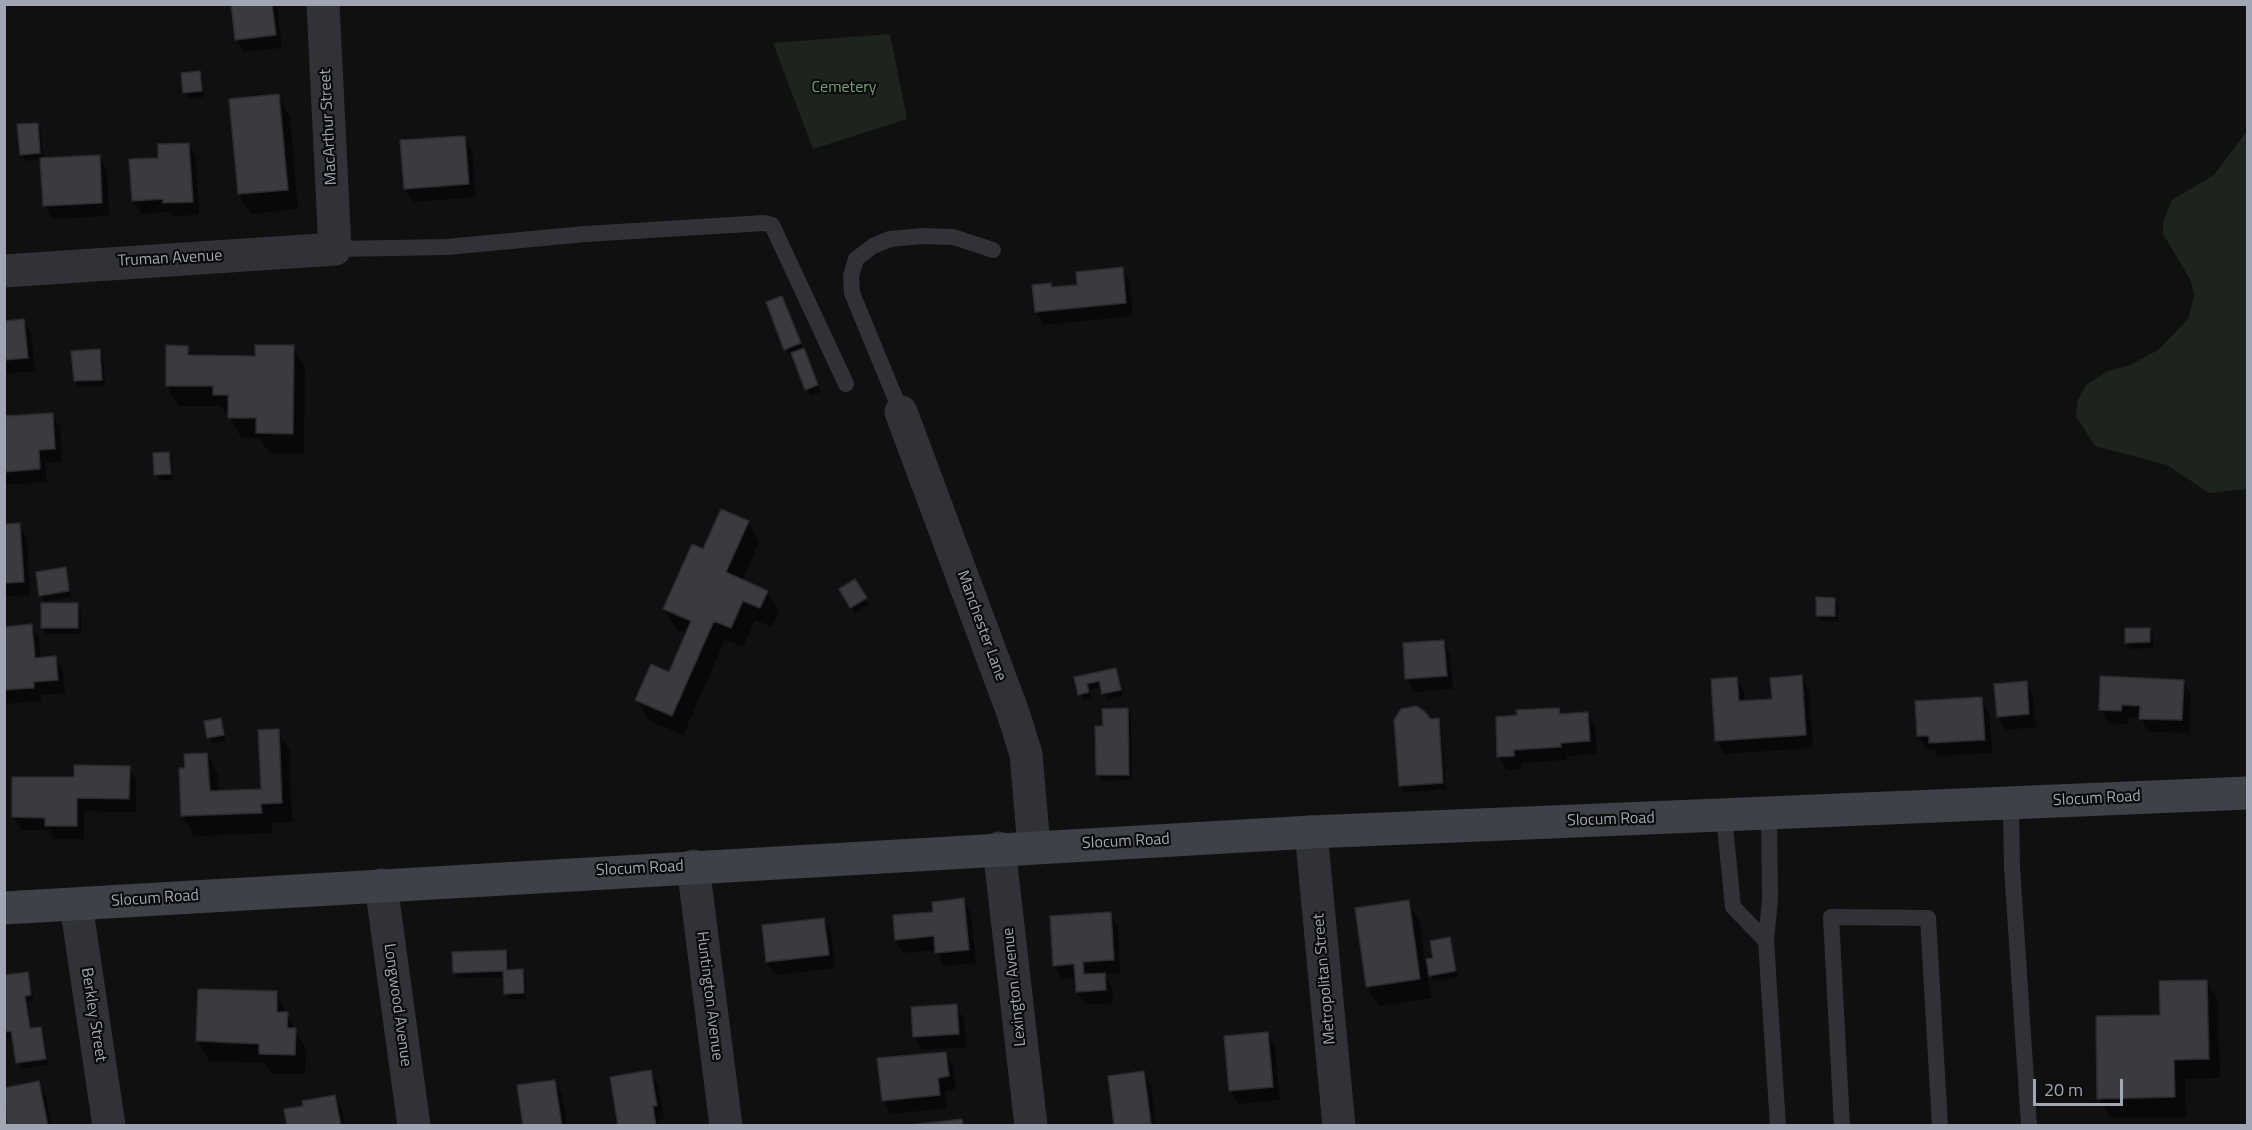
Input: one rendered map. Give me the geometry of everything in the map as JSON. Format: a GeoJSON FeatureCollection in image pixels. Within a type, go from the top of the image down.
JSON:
{"type":"FeatureCollection","features":[{"type":"Feature","properties":{"kind":"main road","name":"Slocum Road"},"geometry":{"type":"LineString","coordinates":[[4,908],[999,848],[1311,832],[2011,804],[2247,792]]}},
{"type":"Feature","properties":{"kind":"street","name":"MacArthur Street"},"geometry":{"type":"LineString","coordinates":[[323,4],[335,249]]}},
{"type":"Feature","properties":{"kind":"street","name":"Truman Avenue"},"geometry":{"type":"LineString","coordinates":[[4,271],[335,249]]}},
{"type":"Feature","properties":{"kind":"street","name":"Manchester Lane"},"geometry":{"type":"LineString","coordinates":[[901,412],[1012,710],[1026,754],[1034,847]]}},
{"type":"Feature","properties":{"kind":"street","name":"Metropolitan Street"},"geometry":{"type":"LineString","coordinates":[[1311,832],[1339,1125]]}},
{"type":"Feature","properties":{"kind":"street","name":"Lexington Avenue"},"geometry":{"type":"LineString","coordinates":[[999,848],[1031,1125]]}},
{"type":"Feature","properties":{"kind":"street","name":"Huntington Avenue"},"geometry":{"type":"LineString","coordinates":[[693,866],[726,1125]]}},
{"type":"Feature","properties":{"kind":"street","name":"Longwood Avenue"},"geometry":{"type":"LineString","coordinates":[[381,885],[414,1125]]}},
{"type":"Feature","properties":{"kind":"street","name":"Berkley Street"},"geometry":{"type":"LineString","coordinates":[[76,904],[109,1125]]}},
{"type":"Feature","properties":{"kind":"lane"},"geometry":{"type":"LineString","coordinates":[[335,249],[447,247],[585,234],[764,223],[772,225],[846,384]]}},
{"type":"Feature","properties":{"kind":"lane"},"geometry":{"type":"LineString","coordinates":[[901,412],[852,293],[851,276],[856,260],[873,246],[890,239],[923,236],[953,237],[993,250]]}},
{"type":"Feature","properties":{"kind":"lane"},"geometry":{"type":"LineString","coordinates":[[2011,804],[2012,867],[2029,1125]]}},
{"type":"Feature","properties":{"kind":"lane"},"geometry":{"type":"LineString","coordinates":[[1769,814],[1770,899],[1766,941],[1778,1125]]}},
{"type":"Feature","properties":{"kind":"lane"},"geometry":{"type":"LineString","coordinates":[[1724,816],[1733,907],[1766,941]]}},
{"type":"Feature","properties":{"kind":"lane"},"geometry":{"type":"LineString","coordinates":[[1842,1125],[1831,917],[1928,918],[1940,1125]]}},
{"type":"Feature","properties":{"kind":"green space","name":"Cemetery"},"geometry":{"type":"Polygon","coordinates":[[[890,34],[907,119],[813,149],[773,43],[890,34]]]}},
{"type":"Feature","properties":{"kind":"green space"},"geometry":{"type":"Polygon","coordinates":[[[2247,131],[2247,489],[2209,493],[2167,465],[2095,446],[2076,416],[2078,400],[2086,385],[2108,371],[2130,365],[2158,350],[2188,319],[2194,296],[2191,281],[2163,234],[2163,222],[2172,200],[2214,175],[2247,131]]]}},
{"type":"Feature","properties":{"kind":"building"},"geometry":{"type":"Polygon","coordinates":[[[231,4],[272,4],[276,35],[235,40],[231,4]]]}},
{"type":"Feature","properties":{"kind":"building"},"geometry":{"type":"Polygon","coordinates":[[[200,71],[202,91],[183,93],[181,73],[200,71]]]}},
{"type":"Feature","properties":{"kind":"building"},"geometry":{"type":"Polygon","coordinates":[[[279,94],[288,190],[238,194],[229,99],[279,94]]]}},
{"type":"Feature","properties":{"kind":"building"},"geometry":{"type":"Polygon","coordinates":[[[38,123],[40,153],[20,155],[17,124],[38,123]]]}},
{"type":"Feature","properties":{"kind":"building"},"geometry":{"type":"Polygon","coordinates":[[[465,136],[469,184],[404,189],[400,140],[465,136]]]}},
{"type":"Feature","properties":{"kind":"building"},"geometry":{"type":"Polygon","coordinates":[[[189,143],[193,202],[163,203],[163,199],[132,201],[129,159],[158,158],[158,144],[189,143]]]}},
{"type":"Feature","properties":{"kind":"building"},"geometry":{"type":"Polygon","coordinates":[[[100,155],[102,203],[43,206],[40,158],[100,155]]]}},
{"type":"Feature","properties":{"kind":"building"},"geometry":{"type":"Polygon","coordinates":[[[1123,267],[1126,303],[1035,312],[1032,285],[1051,283],[1052,287],[1077,285],[1076,272],[1123,267]]]}},
{"type":"Feature","properties":{"kind":"building"},"geometry":{"type":"Polygon","coordinates":[[[782,296],[801,343],[784,350],[766,302],[782,296]]]}},
{"type":"Feature","properties":{"kind":"building"},"geometry":{"type":"Polygon","coordinates":[[[24,319],[28,358],[4,360],[4,321],[24,319]]]}},
{"type":"Feature","properties":{"kind":"building"},"geometry":{"type":"Polygon","coordinates":[[[166,345],[188,346],[188,355],[255,356],[255,345],[294,345],[293,434],[256,433],[256,418],[228,418],[228,395],[213,395],[213,386],[166,386],[166,345]]]}},
{"type":"Feature","properties":{"kind":"building"},"geometry":{"type":"Polygon","coordinates":[[[804,348],[818,385],[805,390],[791,353],[804,348]]]}},
{"type":"Feature","properties":{"kind":"building"},"geometry":{"type":"Polygon","coordinates":[[[100,349],[102,380],[74,381],[71,351],[100,349]]]}},
{"type":"Feature","properties":{"kind":"building"},"geometry":{"type":"Polygon","coordinates":[[[53,413],[55,449],[39,450],[40,469],[4,472],[4,416],[53,413]]]}},
{"type":"Feature","properties":{"kind":"building"},"geometry":{"type":"Polygon","coordinates":[[[169,452],[171,474],[154,475],[153,453],[169,452]]]}},
{"type":"Feature","properties":{"kind":"building"},"geometry":{"type":"Polygon","coordinates":[[[721,509],[749,521],[726,572],[768,591],[760,608],[743,601],[731,628],[714,621],[672,716],[635,700],[651,664],[669,672],[691,621],[663,609],[692,544],[703,549],[721,509]]]}},
{"type":"Feature","properties":{"kind":"building"},"geometry":{"type":"Polygon","coordinates":[[[20,523],[24,582],[4,583],[4,524],[20,523]]]}},
{"type":"Feature","properties":{"kind":"building"},"geometry":{"type":"Polygon","coordinates":[[[66,567],[69,591],[39,596],[36,572],[66,567]]]}},
{"type":"Feature","properties":{"kind":"building"},"geometry":{"type":"Polygon","coordinates":[[[855,579],[867,598],[850,608],[839,589],[855,579]]]}},
{"type":"Feature","properties":{"kind":"building"},"geometry":{"type":"Polygon","coordinates":[[[1816,597],[1835,598],[1835,616],[1816,616],[1816,597]]]}},
{"type":"Feature","properties":{"kind":"building"},"geometry":{"type":"Polygon","coordinates":[[[41,603],[78,603],[78,628],[41,628],[41,603]]]}},
{"type":"Feature","properties":{"kind":"building"},"geometry":{"type":"Polygon","coordinates":[[[32,624],[35,658],[56,656],[58,680],[34,682],[34,688],[4,690],[4,627],[32,624]]]}},
{"type":"Feature","properties":{"kind":"building"},"geometry":{"type":"Polygon","coordinates":[[[2125,628],[2150,628],[2150,642],[2125,643],[2125,628]]]}},
{"type":"Feature","properties":{"kind":"building"},"geometry":{"type":"Polygon","coordinates":[[[1444,640],[1447,676],[1405,679],[1403,643],[1444,640]]]}},
{"type":"Feature","properties":{"kind":"building"},"geometry":{"type":"Polygon","coordinates":[[[1116,668],[1121,690],[1102,694],[1099,681],[1087,684],[1089,692],[1078,695],[1074,677],[1116,668]]]}},
{"type":"Feature","properties":{"kind":"building"},"geometry":{"type":"Polygon","coordinates":[[[1802,675],[1806,735],[1715,741],[1711,679],[1737,677],[1739,701],[1772,699],[1770,678],[1802,675]]]}},
{"type":"Feature","properties":{"kind":"building"},"geometry":{"type":"Polygon","coordinates":[[[2100,676],[2184,680],[2182,720],[2139,719],[2140,706],[2122,705],[2121,711],[2099,710],[2100,676]]]}},
{"type":"Feature","properties":{"kind":"building"},"geometry":{"type":"Polygon","coordinates":[[[2027,681],[2029,714],[1997,717],[1994,684],[2027,681]]]}},
{"type":"Feature","properties":{"kind":"building"},"geometry":{"type":"Polygon","coordinates":[[[1982,697],[1985,740],[1929,743],[1929,736],[1917,736],[1915,701],[1982,697]]]}},
{"type":"Feature","properties":{"kind":"building"},"geometry":{"type":"Polygon","coordinates":[[[1416,706],[1431,719],[1439,718],[1443,783],[1399,786],[1394,720],[1401,709],[1416,706]]]}},
{"type":"Feature","properties":{"kind":"building"},"geometry":{"type":"Polygon","coordinates":[[[1128,708],[1129,775],[1096,775],[1095,726],[1103,726],[1102,709],[1128,708]]]}},
{"type":"Feature","properties":{"kind":"building"},"geometry":{"type":"Polygon","coordinates":[[[1559,708],[1560,714],[1588,712],[1590,741],[1561,743],[1561,747],[1514,750],[1514,756],[1497,757],[1496,717],[1517,715],[1516,710],[1559,708]]]}},
{"type":"Feature","properties":{"kind":"building"},"geometry":{"type":"Polygon","coordinates":[[[221,718],[224,735],[207,738],[204,721],[221,718]]]}},
{"type":"Feature","properties":{"kind":"building"},"geometry":{"type":"Polygon","coordinates":[[[279,729],[282,803],[261,804],[262,813],[181,816],[179,768],[185,768],[184,754],[207,753],[210,791],[261,789],[258,730],[279,729]]]}},
{"type":"Feature","properties":{"kind":"building"},"geometry":{"type":"Polygon","coordinates":[[[74,765],[130,766],[129,799],[77,798],[77,826],[45,826],[45,818],[12,817],[12,777],[74,777],[74,765]]]}},
{"type":"Feature","properties":{"kind":"building"},"geometry":{"type":"Polygon","coordinates":[[[964,898],[969,950],[935,953],[934,936],[895,940],[893,915],[933,912],[932,902],[964,898]]]}},
{"type":"Feature","properties":{"kind":"building"},"geometry":{"type":"Polygon","coordinates":[[[1409,900],[1420,979],[1366,987],[1355,908],[1409,900]]]}},
{"type":"Feature","properties":{"kind":"building"},"geometry":{"type":"Polygon","coordinates":[[[1111,912],[1114,960],[1083,962],[1084,974],[1105,973],[1106,990],[1076,992],[1074,964],[1053,966],[1050,916],[1111,912]]]}},
{"type":"Feature","properties":{"kind":"building"},"geometry":{"type":"Polygon","coordinates":[[[824,918],[829,955],[766,962],[762,925],[824,918]]]}},
{"type":"Feature","properties":{"kind":"building"},"geometry":{"type":"Polygon","coordinates":[[[1450,937],[1456,971],[1429,976],[1426,959],[1433,958],[1430,941],[1450,937]]]}},
{"type":"Feature","properties":{"kind":"building"},"geometry":{"type":"Polygon","coordinates":[[[506,950],[507,970],[523,969],[524,993],[504,994],[503,971],[453,973],[452,952],[506,950]]]}},
{"type":"Feature","properties":{"kind":"building"},"geometry":{"type":"Polygon","coordinates":[[[28,972],[31,995],[25,996],[30,1028],[41,1027],[46,1059],[16,1063],[11,1031],[4,1032],[4,975],[28,972]]]}},
{"type":"Feature","properties":{"kind":"building"},"geometry":{"type":"Polygon","coordinates":[[[2207,980],[2209,1059],[2174,1060],[2175,1097],[2097,1099],[2096,1016],[2160,1015],[2159,981],[2207,980]]]}},
{"type":"Feature","properties":{"kind":"building"},"geometry":{"type":"Polygon","coordinates":[[[198,989],[277,991],[277,1012],[288,1012],[287,1028],[296,1028],[295,1055],[259,1054],[259,1044],[196,1041],[198,989]]]}},
{"type":"Feature","properties":{"kind":"building"},"geometry":{"type":"Polygon","coordinates":[[[957,1004],[959,1034],[913,1037],[911,1007],[957,1004]]]}},
{"type":"Feature","properties":{"kind":"building"},"geometry":{"type":"Polygon","coordinates":[[[1268,1032],[1273,1087],[1229,1091],[1224,1036],[1268,1032]]]}},
{"type":"Feature","properties":{"kind":"building"},"geometry":{"type":"Polygon","coordinates":[[[946,1052],[949,1076],[938,1078],[940,1095],[882,1101],[877,1058],[946,1052]]]}},
{"type":"Feature","properties":{"kind":"building"},"geometry":{"type":"Polygon","coordinates":[[[651,1070],[657,1106],[653,1106],[656,1126],[618,1126],[610,1077],[651,1070]]]}},
{"type":"Feature","properties":{"kind":"building"},"geometry":{"type":"Polygon","coordinates":[[[1144,1071],[1151,1124],[1114,1126],[1108,1076],[1144,1071]]]}},
{"type":"Feature","properties":{"kind":"building"},"geometry":{"type":"Polygon","coordinates":[[[555,1080],[562,1126],[523,1126],[517,1085],[555,1080]]]}},
{"type":"Feature","properties":{"kind":"building"},"geometry":{"type":"Polygon","coordinates":[[[39,1081],[48,1126],[7,1126],[4,1088],[39,1081]]]}},
{"type":"Feature","properties":{"kind":"building"},"geometry":{"type":"Polygon","coordinates":[[[335,1095],[341,1126],[287,1126],[284,1109],[303,1106],[302,1101],[335,1095]]]}},
{"type":"Feature","properties":{"kind":"building"},"geometry":{"type":"Polygon","coordinates":[[[962,1119],[963,1126],[901,1126],[962,1119]]]}}]}
